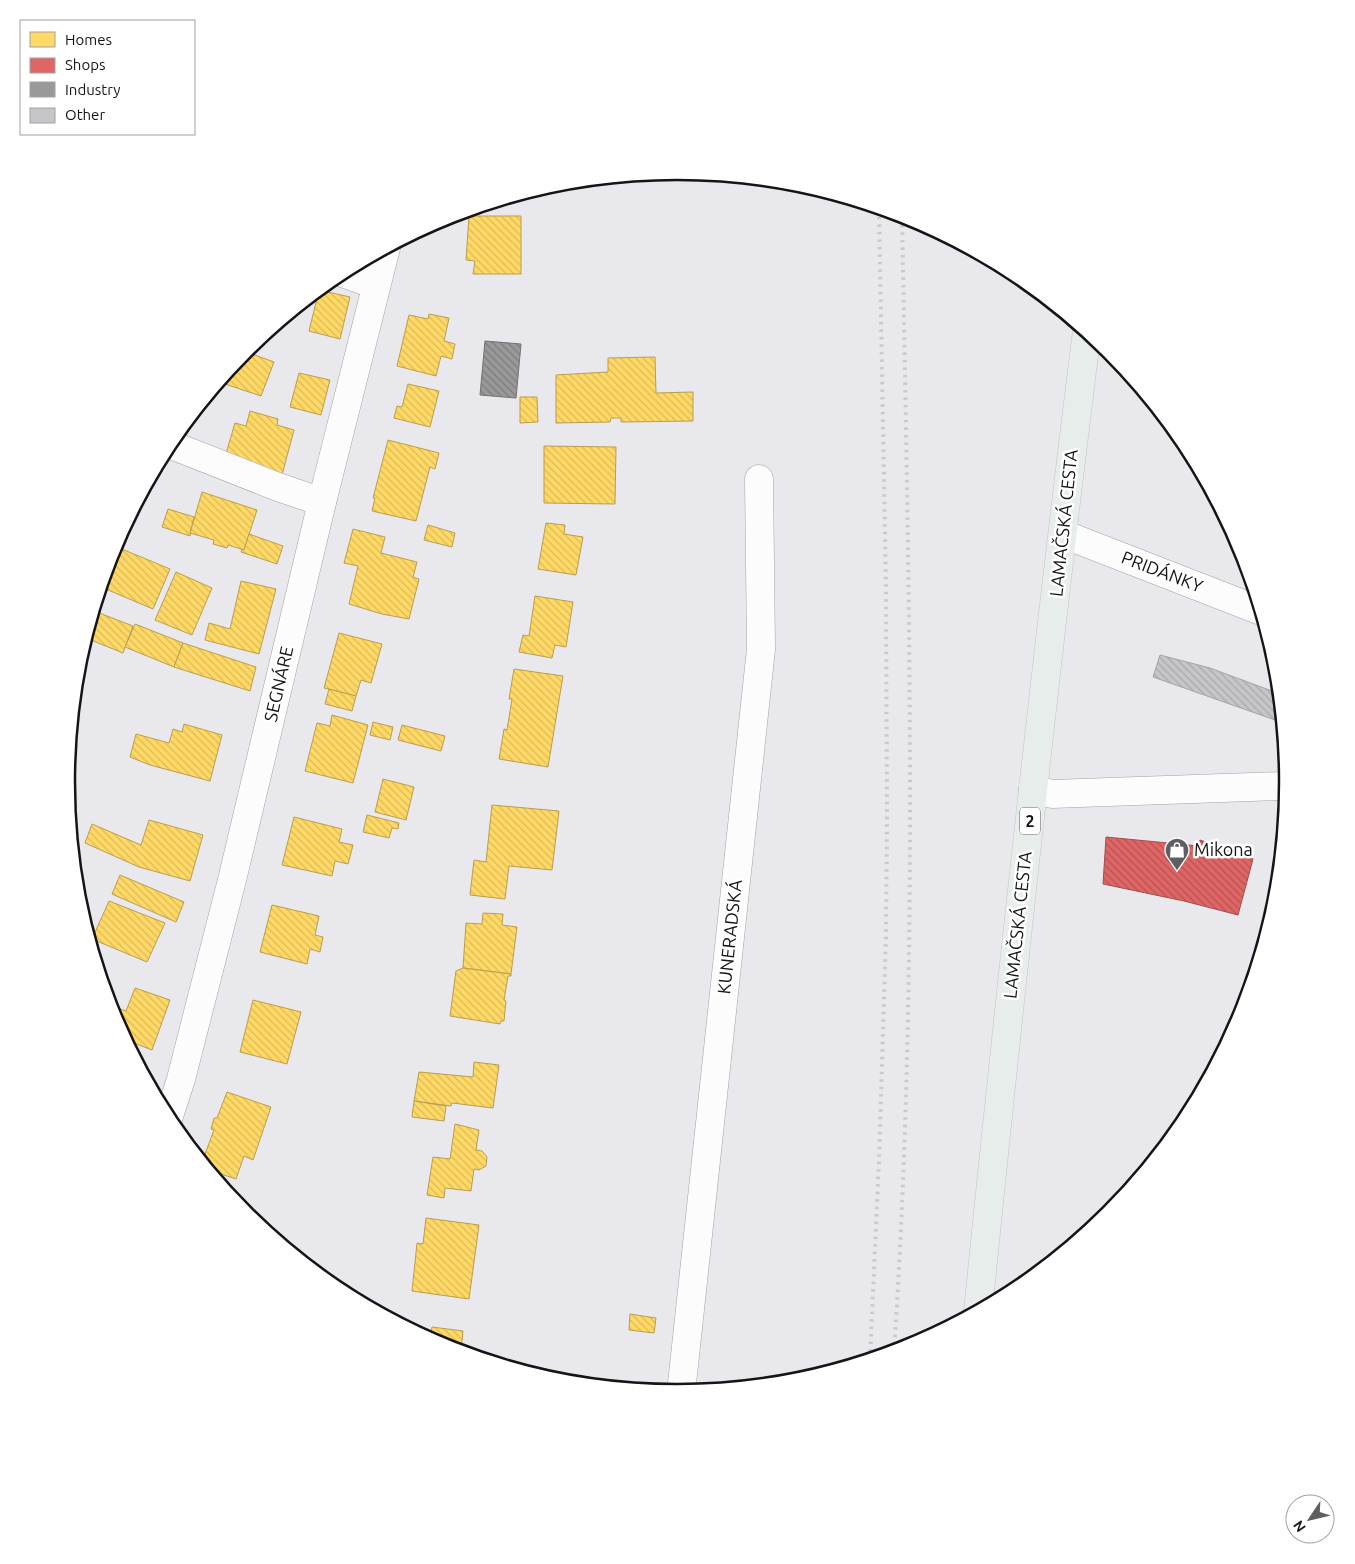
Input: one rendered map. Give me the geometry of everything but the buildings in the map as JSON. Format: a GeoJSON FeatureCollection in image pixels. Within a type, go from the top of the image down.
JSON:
{"type":"FeatureCollection","features":[{"type":"Feature","properties":{"kind":"main road","name":"LAMAČSKÁ CESTA"},"geometry":{"type":"LineString","coordinates":[[979,1304],[1033,788],[1086,339]]}},
{"type":"Feature","properties":{"kind":"street","name":"SEGNÁRE"},"geometry":{"type":"LineString","coordinates":[[172,1108],[181,1079],[232,880],[322,502],[384,256]]}},
{"type":"Feature","properties":{"kind":"street"},"geometry":{"type":"LineString","coordinates":[[351,276],[376,285]]}},
{"type":"Feature","properties":{"kind":"street"},"geometry":{"type":"LineString","coordinates":[[177,447],[278,487],[322,502]]}},
{"type":"Feature","properties":{"kind":"street","name":"KUNERADSKÁ"},"geometry":{"type":"LineString","coordinates":[[682,1384],[760,649],[759,479]]}},
{"type":"Feature","properties":{"kind":"street","name":"PRIDÁNKY"},"geometry":{"type":"LineString","coordinates":[[1063,534],[1254,608]]}},
{"type":"Feature","properties":{"kind":"street"},"geometry":{"type":"LineString","coordinates":[[1033,788],[1052,794],[1280,786]]}},
{"type":"Feature","properties":{"kind":"railway"},"geometry":{"type":"LineString","coordinates":[[870,1353],[879,1161],[886,935],[887,821],[886,589],[879,214]]}},
{"type":"Feature","properties":{"kind":"railway"},"geometry":{"type":"LineString","coordinates":[[894,1344],[907,1068],[910,783],[902,223]]}},
{"type":"Feature","properties":{"kind":"place","name":"Mikona"},"geometry":{"type":"Point","coordinates":[1177,871]}}]}
